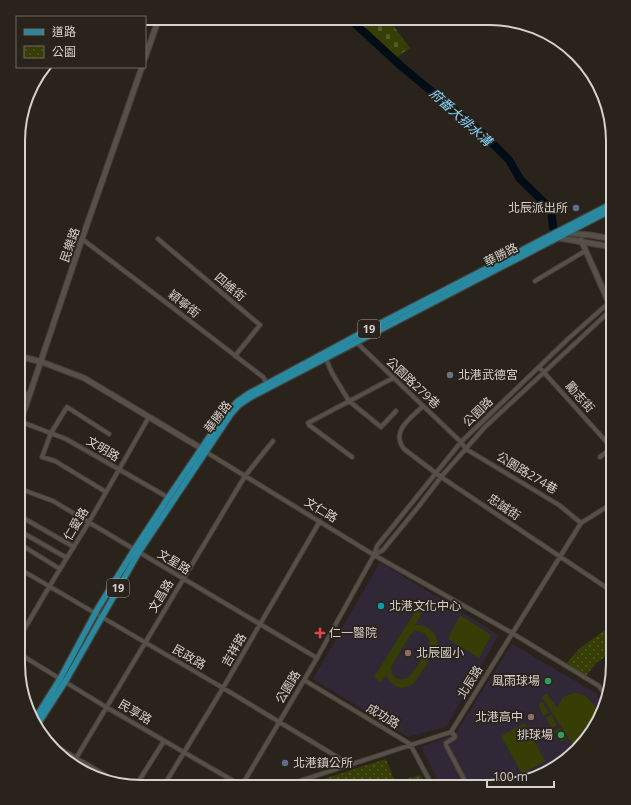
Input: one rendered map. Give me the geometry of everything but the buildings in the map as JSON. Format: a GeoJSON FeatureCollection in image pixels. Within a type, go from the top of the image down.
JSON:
{"type":"FeatureCollection","features":[{"type":"Feature","properties":{"kind":"main road"},"geometry":{"type":"LineString","coordinates":[[146,55],[157,25]]}},
{"type":"Feature","properties":{"kind":"main road","name":"民樂路"},"geometry":{"type":"LineString","coordinates":[[25,408],[142,68]]}},
{"type":"Feature","properties":{"kind":"main road","name":"19"},"geometry":{"type":"LineString","coordinates":[[557,235],[570,233],[606,208]]}},
{"type":"Feature","properties":{"kind":"main road","name":"19"},"geometry":{"type":"LineString","coordinates":[[557,235],[576,229],[606,213]]}},
{"type":"Feature","properties":{"kind":"main road"},"geometry":{"type":"LineString","coordinates":[[576,229],[606,237]]}},
{"type":"Feature","properties":{"kind":"main road"},"geometry":{"type":"LineString","coordinates":[[576,229],[585,251],[606,292]]}},
{"type":"Feature","properties":{"kind":"main road"},"geometry":{"type":"LineString","coordinates":[[557,235],[606,245]]}},
{"type":"Feature","properties":{"kind":"main road","name":"華勝路"},"geometry":{"type":"LineString","coordinates":[[38,715],[63,680],[95,614],[168,498],[231,414],[240,405],[269,386],[557,235]]}},
{"type":"Feature","properties":{"kind":"main road","name":"華勝路"},"geometry":{"type":"LineString","coordinates":[[269,386],[326,358],[355,340]]}},
{"type":"Feature","properties":{"kind":"main road","name":"文仁路"},"geometry":{"type":"LineString","coordinates":[[25,358],[42,362],[84,378],[204,450]]}},
{"type":"Feature","properties":{"kind":"main road","name":"華勝路"},"geometry":{"type":"LineString","coordinates":[[40,720],[101,617],[136,551],[173,501],[204,450]]}},
{"type":"Feature","properties":{"kind":"street","name":"穎寧街"},"geometry":{"type":"LineString","coordinates":[[82,239],[263,377],[269,386]]}},
{"type":"Feature","properties":{"kind":"street","name":"四維街"},"geometry":{"type":"LineString","coordinates":[[158,239],[260,325],[235,356]]}},
{"type":"Feature","properties":{"kind":"street"},"geometry":{"type":"LineString","coordinates":[[535,281],[585,251]]}},
{"type":"Feature","properties":{"kind":"street","name":"公園路"},"geometry":{"type":"LineString","coordinates":[[245,780],[317,658],[374,555],[377,546],[462,442],[606,304]]}},
{"type":"Feature","properties":{"kind":"street","name":"公園路"},"geometry":{"type":"LineString","coordinates":[[374,555],[383,550],[420,506],[441,477],[484,428],[606,316]]}},
{"type":"Feature","properties":{"kind":"street","name":"公園路279巷"},"geometry":{"type":"LineString","coordinates":[[355,340],[393,378],[462,442]]}},
{"type":"Feature","properties":{"kind":"street"},"geometry":{"type":"LineString","coordinates":[[326,358],[332,373],[349,401],[381,427],[396,411]]}},
{"type":"Feature","properties":{"kind":"street","name":"勵志街"},"geometry":{"type":"LineString","coordinates":[[539,367],[606,441]]}},
{"type":"Feature","properties":{"kind":"street"},"geometry":{"type":"LineString","coordinates":[[352,457],[308,423],[393,378]]}},
{"type":"Feature","properties":{"kind":"street"},"geometry":{"type":"LineString","coordinates":[[25,394],[30,395]]}},
{"type":"Feature","properties":{"kind":"street","name":"忠誠街"},"geometry":{"type":"LineString","coordinates":[[423,406],[400,430],[398,436],[400,444],[404,449],[441,477],[606,587]]}},
{"type":"Feature","properties":{"kind":"street"},"geometry":{"type":"LineString","coordinates":[[106,492],[55,461],[42,457],[51,433],[67,407],[109,434]]}},
{"type":"Feature","properties":{"kind":"street","name":"仁愛路"},"geometry":{"type":"LineString","coordinates":[[25,628],[89,522],[149,417]]}},
{"type":"Feature","properties":{"kind":"street","name":"文明路"},"geometry":{"type":"LineString","coordinates":[[25,423],[51,433],[84,449],[173,501]]}},
{"type":"Feature","properties":{"kind":"street","name":"文昌路"},"geometry":{"type":"LineString","coordinates":[[76,758],[245,476],[274,441]]}},
{"type":"Feature","properties":{"kind":"street","name":"公園路274巷"},"geometry":{"type":"LineString","coordinates":[[462,442],[466,448],[559,505],[581,523]]}},
{"type":"Feature","properties":{"kind":"street","name":"文仁路"},"geometry":{"type":"LineString","coordinates":[[204,450],[374,555],[599,686],[603,691]]}},
{"type":"Feature","properties":{"kind":"street","name":"勵志街"},"geometry":{"type":"LineString","coordinates":[[600,457],[606,452]]}},
{"type":"Feature","properties":{"kind":"street","name":"文星路"},"geometry":{"type":"LineString","coordinates":[[25,491],[53,502],[89,522],[317,658]]}},
{"type":"Feature","properties":{"kind":"street","name":"北辰路"},"geometry":{"type":"LineString","coordinates":[[464,780],[446,745],[446,743],[455,736],[451,732],[581,523],[606,507]]}},
{"type":"Feature","properties":{"kind":"street"},"geometry":{"type":"LineString","coordinates":[[25,519],[74,547]]}},
{"type":"Feature","properties":{"kind":"street","name":"吉祥路"},"geometry":{"type":"LineString","coordinates":[[168,780],[224,688],[320,521]]}},
{"type":"Feature","properties":{"kind":"street"},"geometry":{"type":"LineString","coordinates":[[25,534],[67,558]]}},
{"type":"Feature","properties":{"kind":"street"},"geometry":{"type":"LineString","coordinates":[[25,547],[60,569]]}},
{"type":"Feature","properties":{"kind":"street","name":"民政路"},"geometry":{"type":"LineString","coordinates":[[25,572],[224,688],[349,764]]}},
{"type":"Feature","properties":{"kind":"street","name":"民享路"},"geometry":{"type":"LineString","coordinates":[[25,657],[106,707],[232,780]]}},
{"type":"Feature","properties":{"kind":"street","name":"成功路"},"geometry":{"type":"LineString","coordinates":[[304,680],[410,744]]}},
{"type":"Feature","properties":{"kind":"street"},"geometry":{"type":"LineString","coordinates":[[302,780],[451,732]]}},
{"type":"Feature","properties":{"kind":"street"},"geometry":{"type":"LineString","coordinates":[[139,780],[164,741]]}},
{"type":"Feature","properties":{"kind":"street"},"geometry":{"type":"LineString","coordinates":[[410,744],[429,780]]}},
{"type":"Feature","properties":{"kind":"street"},"geometry":{"type":"LineString","coordinates":[[65,752],[98,771]]}},
{"type":"Feature","properties":{"kind":"shaded area","name":"北辰國小"},"geometry":{"type":"Polygon","coordinates":[[[380,562],[499,635],[446,727],[408,737],[313,679],[380,562]]]}},
{"type":"Feature","properties":{"kind":"shaded area","name":"北港高中"},"geometry":{"type":"Polygon","coordinates":[[[512,644],[596,693],[600,700],[594,715],[586,728],[577,740],[561,756],[534,771],[512,778],[497,780],[438,780],[421,747],[455,734],[512,644]]]}},
{"type":"Feature","properties":{"kind":"green space"},"geometry":{"type":"Polygon","coordinates":[[[360,25],[393,25],[410,48],[397,57],[360,25]]]}},
{"type":"Feature","properties":{"kind":"green space"},"geometry":{"type":"Polygon","coordinates":[[[416,610],[422,613],[415,625],[424,626],[431,630],[436,637],[437,646],[415,682],[403,688],[395,686],[386,675],[381,682],[374,677],[416,610]],[[415,631],[410,635],[391,667],[395,678],[404,679],[413,673],[429,646],[428,637],[418,631],[415,631]]]}},
{"type":"Feature","properties":{"kind":"green space"},"geometry":{"type":"Polygon","coordinates":[[[460,615],[491,635],[479,658],[448,639],[460,615]]]}},
{"type":"Feature","properties":{"kind":"green space"},"geometry":{"type":"Polygon","coordinates":[[[606,631],[606,657],[596,663],[585,677],[565,665],[579,649],[606,631]]]}},
{"type":"Feature","properties":{"kind":"green space"},"geometry":{"type":"Polygon","coordinates":[[[574,693],[579,693],[586,696],[596,709],[586,728],[573,744],[542,697],[547,694],[557,708],[563,697],[574,693]]]}},
{"type":"Feature","properties":{"kind":"green space","name":"排球場"},"geometry":{"type":"Polygon","coordinates":[[[543,702],[549,713],[544,716],[538,705],[543,702]]]}},
{"type":"Feature","properties":{"kind":"green space","name":"排球場"},"geometry":{"type":"Polygon","coordinates":[[[551,714],[557,725],[552,728],[546,718],[551,714]]]}},
{"type":"Feature","properties":{"kind":"green space"},"geometry":{"type":"Polygon","coordinates":[[[524,723],[545,761],[522,774],[501,736],[524,723]]]}},
{"type":"Feature","properties":{"kind":"green space","name":"排球場"},"geometry":{"type":"Polygon","coordinates":[[[560,728],[567,738],[561,742],[554,731],[560,728]]]}},
{"type":"Feature","properties":{"kind":"green space"},"geometry":{"type":"Polygon","coordinates":[[[386,759],[394,780],[320,780],[386,759]]]}},
{"type":"Feature","properties":{"kind":"green space"},"geometry":{"type":"Polygon","coordinates":[[[420,775],[423,780],[402,780],[420,775]]]}},
{"type":"Feature","properties":{"kind":"waterway","name":"府番大排水溝"},"geometry":{"type":"LineString","coordinates":[[357,25],[401,66],[483,134],[509,160],[520,179],[551,209],[553,227]]}},
{"type":"Feature","properties":{"kind":"place","name":"北辰派出所"},"geometry":{"type":"Point","coordinates":[576,208]}},
{"type":"Feature","properties":{"kind":"place","name":"北港武德宮"},"geometry":{"type":"Point","coordinates":[450,375]}},
{"type":"Feature","properties":{"kind":"place","name":"北港文化中心"},"geometry":{"type":"Point","coordinates":[381,606]}},
{"type":"Feature","properties":{"kind":"place","name":"仁一醫院"},"geometry":{"type":"Point","coordinates":[320,633]}},
{"type":"Feature","properties":{"kind":"place","name":"北辰國小"},"geometry":{"type":"Point","coordinates":[408,653]}},
{"type":"Feature","properties":{"kind":"place","name":"風雨球場"},"geometry":{"type":"Point","coordinates":[548,681]}},
{"type":"Feature","properties":{"kind":"place","name":"北港高中"},"geometry":{"type":"Point","coordinates":[531,717]}},
{"type":"Feature","properties":{"kind":"place","name":"排球場"},"geometry":{"type":"Point","coordinates":[561,735]}},
{"type":"Feature","properties":{"kind":"place","name":"北港鎮公所"},"geometry":{"type":"Point","coordinates":[285,763]}}]}
